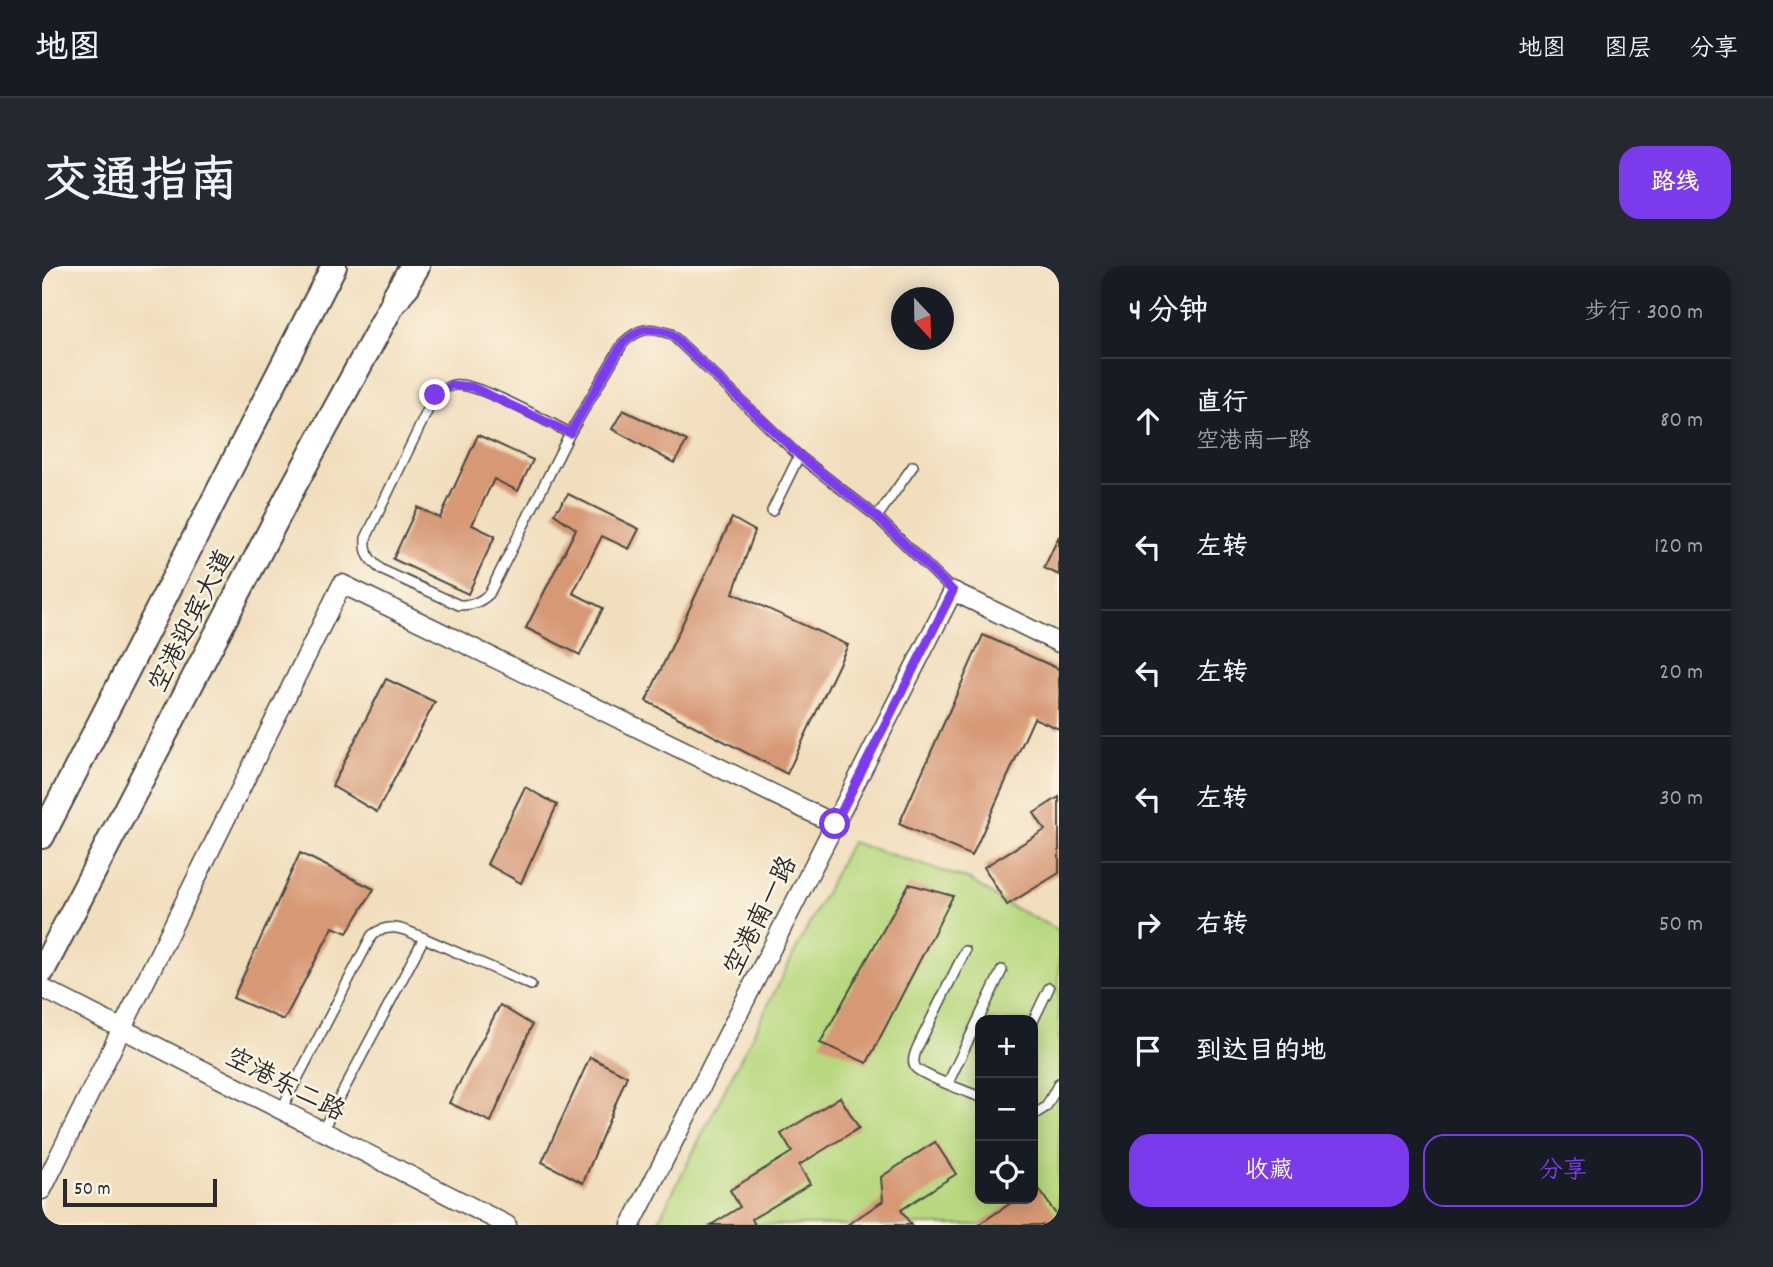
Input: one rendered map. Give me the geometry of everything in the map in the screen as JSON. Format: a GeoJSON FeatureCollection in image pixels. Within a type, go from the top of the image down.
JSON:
{"type":"FeatureCollection","features":[{"type":"Feature","properties":{"kind":"highway"},"geometry":{"type":"LineString","coordinates":[[396,298],[415,266]]}},
{"type":"Feature","properties":{"kind":"main road","name":"空港迎宾大道"},"geometry":{"type":"LineString","coordinates":[[42,836],[334,266]]}},
{"type":"Feature","properties":{"kind":"main road","name":"空港迎宾大道"},"geometry":{"type":"LineString","coordinates":[[42,976],[291,491],[396,298],[425,266]]}},
{"type":"Feature","properties":{"kind":"street"},"geometry":{"type":"LineString","coordinates":[[42,1190],[342,584],[835,824]]}},
{"type":"Feature","properties":{"kind":"street"},"geometry":{"type":"LineString","coordinates":[[953,591],[1059,643]]}},
{"type":"Feature","properties":{"kind":"street","name":"空港南一路"},"geometry":{"type":"LineString","coordinates":[[631,1225],[953,591]]}},
{"type":"Feature","properties":{"kind":"street","name":"空港东二路"},"geometry":{"type":"LineString","coordinates":[[42,976],[120,1028],[507,1225]]}},
{"type":"Feature","properties":{"kind":"lane"},"geometry":{"type":"LineString","coordinates":[[570,433],[472,387],[451,385],[442,390],[435,395],[366,538],[367,555],[382,570],[459,605],[472,605],[481,601],[489,594],[570,433],[623,343],[632,335],[654,328],[671,334],[800,456],[877,517],[953,591]]}},
{"type":"Feature","properties":{"kind":"lane"},"geometry":{"type":"LineString","coordinates":[[772,511],[800,456]]}},
{"type":"Feature","properties":{"kind":"lane"},"geometry":{"type":"LineString","coordinates":[[877,517],[913,466]]}},
{"type":"Feature","properties":{"kind":"lane"},"geometry":{"type":"LineString","coordinates":[[281,1110],[373,935],[380,929],[397,927],[531,985]]}},
{"type":"Feature","properties":{"kind":"lane"},"geometry":{"type":"LineString","coordinates":[[322,1131],[424,938]]}},
{"type":"Feature","properties":{"kind":"lane"},"geometry":{"type":"LineString","coordinates":[[965,951],[914,1055],[914,1062],[916,1069],[975,1095]]}},
{"type":"Feature","properties":{"kind":"lane"},"geometry":{"type":"LineString","coordinates":[[948,1083],[1002,970]]}},
{"type":"Feature","properties":{"kind":"lane"},"geometry":{"type":"LineString","coordinates":[[1036,1015],[1049,988]]}},
{"type":"Feature","properties":{"kind":"lane"},"geometry":{"type":"LineString","coordinates":[[1038,1112],[1046,1107],[1059,1083]]}},
{"type":"Feature","properties":{"kind":"green space"},"geometry":{"type":"Polygon","coordinates":[[[851,842],[970,880],[1008,905],[1059,930],[1059,1225],[656,1225],[851,842]]]}},
{"type":"Feature","properties":{"kind":"building"},"geometry":{"type":"Polygon","coordinates":[[[623,410],[687,441],[674,463],[612,429],[623,410]]]}},
{"type":"Feature","properties":{"kind":"building"},"geometry":{"type":"Polygon","coordinates":[[[478,435],[533,460],[518,491],[494,479],[472,525],[495,536],[468,594],[393,559],[417,507],[440,518],[478,435]]]}},
{"type":"Feature","properties":{"kind":"building"},"geometry":{"type":"Polygon","coordinates":[[[568,494],[639,529],[629,549],[602,536],[573,593],[603,608],[580,655],[526,628],[576,529],[554,514],[568,494]]]}},
{"type":"Feature","properties":{"kind":"building"},"geometry":{"type":"Polygon","coordinates":[[[732,518],[755,531],[733,593],[848,645],[787,774],[646,701],[732,518]]]}},
{"type":"Feature","properties":{"kind":"building"},"geometry":{"type":"Polygon","coordinates":[[[1059,536],[1059,575],[1044,568],[1059,536]]]}},
{"type":"Feature","properties":{"kind":"building"},"geometry":{"type":"Polygon","coordinates":[[[983,635],[1059,669],[1059,729],[1034,718],[972,856],[899,824],[983,635]]]}},
{"type":"Feature","properties":{"kind":"building"},"geometry":{"type":"Polygon","coordinates":[[[386,679],[435,702],[377,812],[332,786],[386,679]]]}},
{"type":"Feature","properties":{"kind":"building"},"geometry":{"type":"Polygon","coordinates":[[[525,787],[557,805],[521,883],[487,864],[525,787]]]}},
{"type":"Feature","properties":{"kind":"building"},"geometry":{"type":"Polygon","coordinates":[[[1059,797],[1059,873],[1007,905],[984,867],[1045,830],[1034,813],[1059,797]]]}},
{"type":"Feature","properties":{"kind":"building"},"geometry":{"type":"Polygon","coordinates":[[[300,853],[374,889],[347,933],[333,927],[284,1020],[233,998],[300,853]]]}},
{"type":"Feature","properties":{"kind":"building"},"geometry":{"type":"Polygon","coordinates":[[[909,884],[953,896],[867,1063],[820,1043],[909,884]]]}},
{"type":"Feature","properties":{"kind":"building"},"geometry":{"type":"Polygon","coordinates":[[[500,1005],[532,1025],[491,1122],[449,1103],[500,1005]]]}},
{"type":"Feature","properties":{"kind":"building"},"geometry":{"type":"Polygon","coordinates":[[[590,1057],[627,1076],[583,1183],[542,1162],[590,1057]]]}},
{"type":"Feature","properties":{"kind":"building"},"geometry":{"type":"Polygon","coordinates":[[[840,1097],[859,1128],[799,1165],[810,1184],[752,1219],[755,1225],[711,1225],[740,1207],[730,1190],[792,1152],[781,1134],[840,1097]]]}},
{"type":"Feature","properties":{"kind":"building"},"geometry":{"type":"Polygon","coordinates":[[[935,1142],[956,1174],[901,1210],[911,1225],[847,1225],[883,1201],[881,1177],[935,1142]]]}},
{"type":"Feature","properties":{"kind":"building"},"geometry":{"type":"Polygon","coordinates":[[[1038,1188],[1059,1219],[1052,1225],[978,1225],[1010,1204],[1038,1204],[1038,1188]]]}},
{"type":"Feature","properties":{"kind":"route"},"geometry":{"type":"LineString","coordinates":[[435,395],[451,385],[472,387],[570,433],[623,343],[643,330],[654,328],[671,334],[800,456],[877,517],[953,591],[835,824]]}}]}
